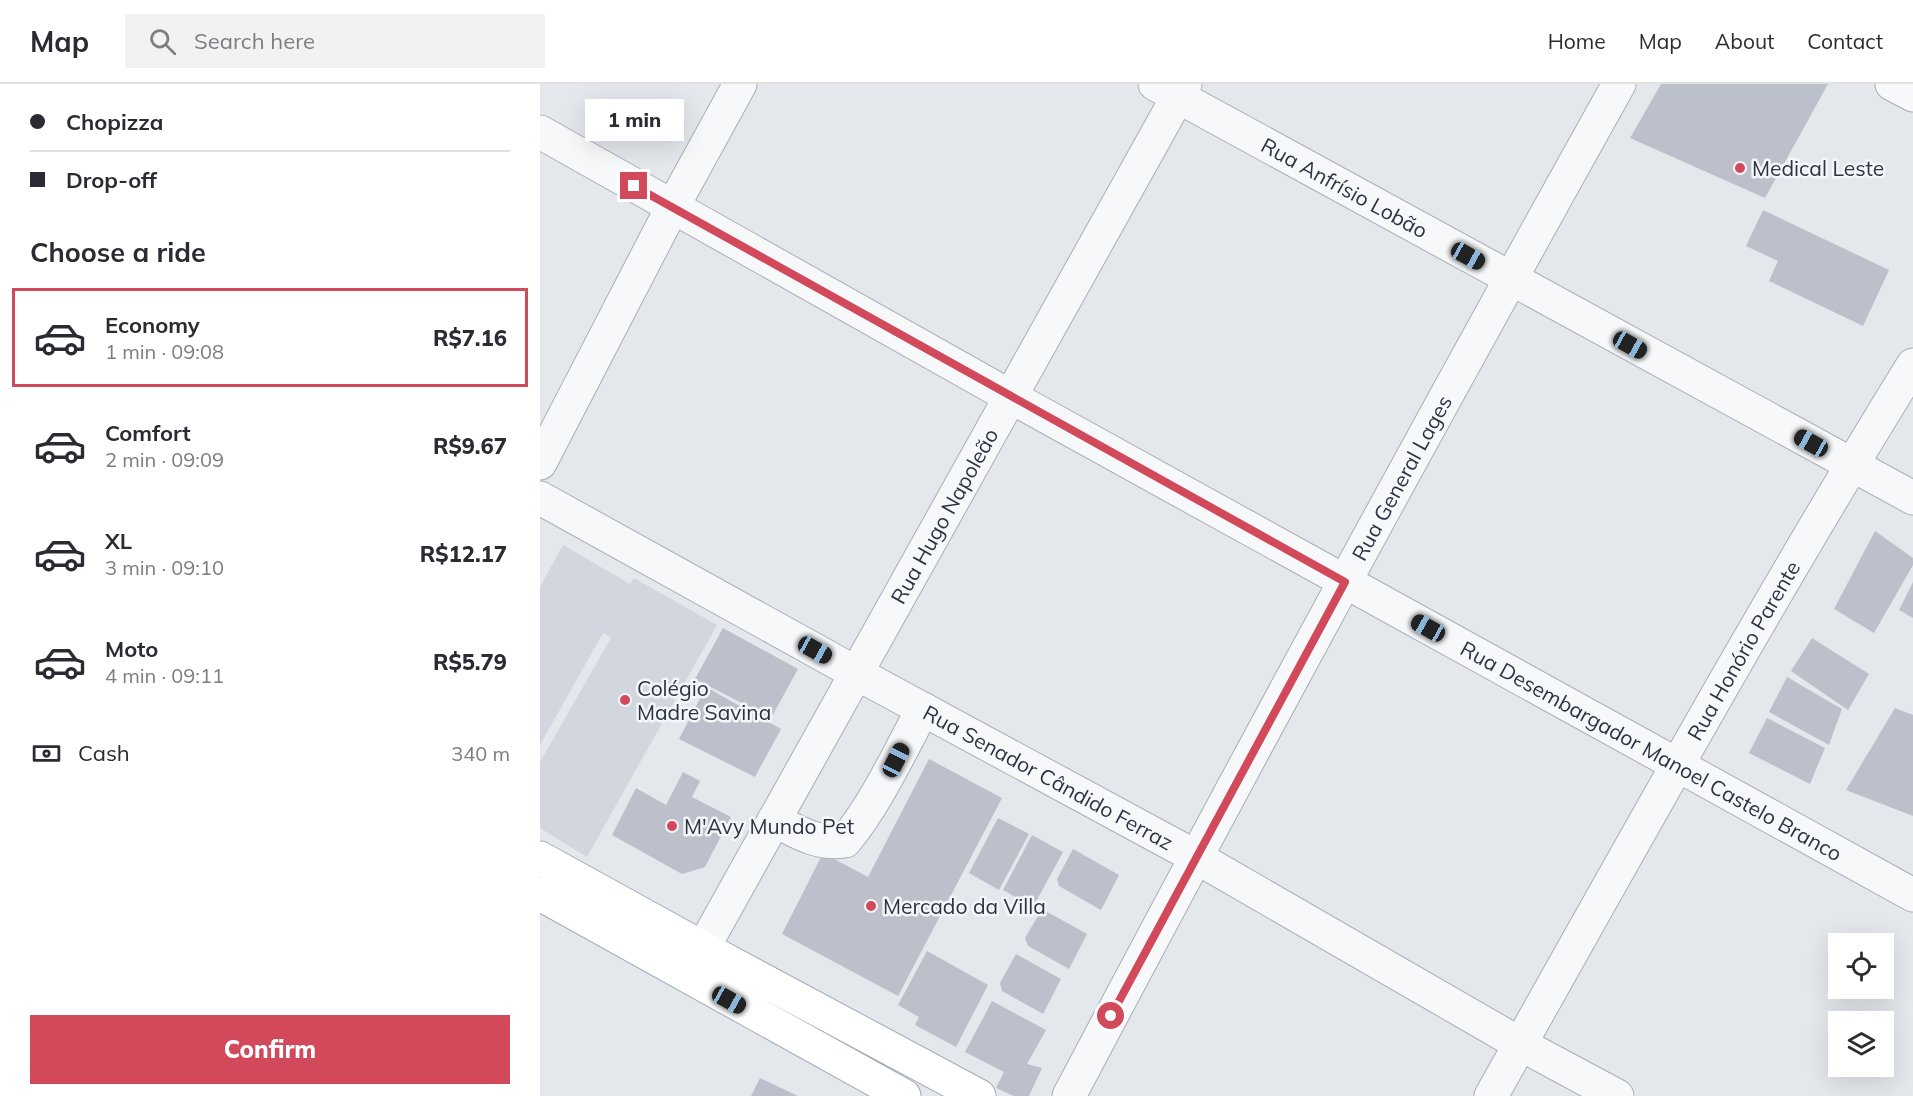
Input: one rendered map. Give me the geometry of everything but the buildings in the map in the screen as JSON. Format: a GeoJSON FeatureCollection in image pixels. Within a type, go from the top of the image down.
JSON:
{"type":"FeatureCollection","features":[{"type":"Feature","properties":{"kind":"main road"},"geometry":{"type":"LineString","coordinates":[[540,858],[979,1096]]}},
{"type":"Feature","properties":{"kind":"main road"},"geometry":{"type":"LineString","coordinates":[[540,894],[904,1096]]}},
{"type":"Feature","properties":{"kind":"street"},"geometry":{"type":"LineString","coordinates":[[540,463],[672,208],[740,84]]}},
{"type":"Feature","properties":{"kind":"street","name":"Rua General Lages"},"geometry":{"type":"LineString","coordinates":[[1069,1096],[1345,582],[1619,84]]}},
{"type":"Feature","properties":{"kind":"street"},"geometry":{"type":"LineString","coordinates":[[1892,84],[1913,95]]}},
{"type":"Feature","properties":{"kind":"street","name":"Rua Anfrísio Lobão"},"geometry":{"type":"LineString","coordinates":[[1173,88],[1510,279],[1913,498]]}},
{"type":"Feature","properties":{"kind":"street","name":"Rua Hugo Napoleão"},"geometry":{"type":"LineString","coordinates":[[690,979],[703,948],[1011,397],[1173,88]]}},
{"type":"Feature","properties":{"kind":"street","name":"Rua Desembargador Manoel Castelo Branco"},"geometry":{"type":"LineString","coordinates":[[540,132],[1011,397],[1913,895]]}},
{"type":"Feature","properties":{"kind":"street","name":"Rua Honório Parente"},"geometry":{"type":"LineString","coordinates":[[1491,1096],[1676,766],[1851,465],[1913,365]]}},
{"type":"Feature","properties":{"kind":"street","name":"Rua Senador Cândido Ferraz"},"geometry":{"type":"LineString","coordinates":[[540,498],[856,673],[1196,857],[1520,1044],[1617,1096]]}},
{"type":"Feature","properties":{"kind":"street"},"geometry":{"type":"LineString","coordinates":[[774,820],[814,840],[831,843],[845,841],[857,826],[922,709]]}},
{"type":"Feature","properties":{"kind":"shaded area","name":"Colégio Madre Savina"},"geometry":{"type":"Polygon","coordinates":[[[563,545],[630,584],[634,578],[717,625],[587,857],[540,828],[540,762],[611,638],[603,633],[540,745],[540,587],[563,545]]]}},
{"type":"Feature","properties":{"kind":"place","name":"Medical Leste"},"geometry":{"type":"Point","coordinates":[1740,168]}},
{"type":"Feature","properties":{"kind":"place","name":"Colégio Madre Savina"},"geometry":{"type":"Point","coordinates":[625,700]}},
{"type":"Feature","properties":{"kind":"place","name":"M'Avy Mundo Pet"},"geometry":{"type":"Point","coordinates":[672,826]}},
{"type":"Feature","properties":{"kind":"place","name":"Mercado da Villa"},"geometry":{"type":"Point","coordinates":[871,906]}},
{"type":"Feature","properties":{"kind":"route"},"geometry":{"type":"LineString","coordinates":[[634,186],[1345,582],[1111,1016]]}}]}
